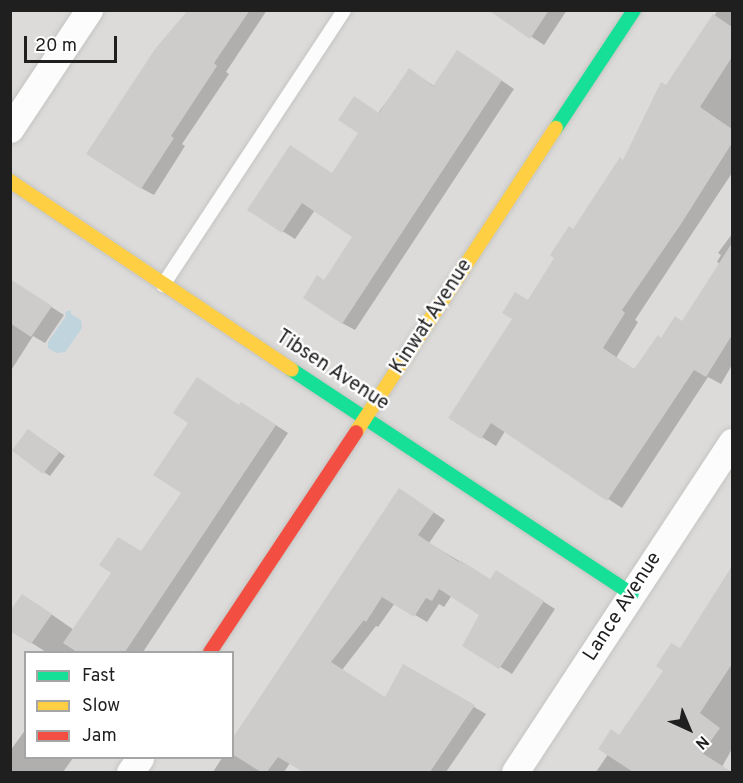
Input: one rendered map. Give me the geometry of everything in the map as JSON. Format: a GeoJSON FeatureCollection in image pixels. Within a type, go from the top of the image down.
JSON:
{"type":"FeatureCollection","features":[{"type":"Feature","properties":{"kind":"street"},"geometry":{"type":"LineString","coordinates":[[10,129],[89,10]]}},
{"type":"Feature","properties":{"kind":"street","name":"Kinwat Avenue"},"geometry":{"type":"LineString","coordinates":[[211,651],[633,10]]}},
{"type":"Feature","properties":{"kind":"street","name":"Tibsen Avenue"},"geometry":{"type":"LineString","coordinates":[[10,181],[163,285],[632,594]]}},
{"type":"Feature","properties":{"kind":"street","name":"Lance Avenue"},"geometry":{"type":"LineString","coordinates":[[515,772],[732,442]]}},
{"type":"Feature","properties":{"kind":"street"},"geometry":{"type":"LineString","coordinates":[[130,772],[139,759]]}},
{"type":"Feature","properties":{"kind":"lane"},"geometry":{"type":"LineString","coordinates":[[163,285],[344,10]]}},
{"type":"Feature","properties":{"kind":"shaded area"},"geometry":{"type":"Polygon","coordinates":[[[10,11],[732,11],[732,772],[11,772],[10,11]]]}},
{"type":"Feature","properties":{"kind":"water"},"geometry":{"type":"Polygon","coordinates":[[[71,310],[71,314],[81,320],[82,328],[65,352],[56,353],[48,348],[48,342],[66,316],[65,312],[71,310]]]}},
{"type":"Feature","properties":{"kind":"building"},"geometry":{"type":"Polygon","coordinates":[[[188,10],[250,10],[214,63],[217,66],[171,136],[174,138],[141,189],[86,154],[155,49],[188,10]]]}},
{"type":"Feature","properties":{"kind":"building"},"geometry":{"type":"Polygon","coordinates":[[[488,10],[549,10],[530,39],[488,10]]]}},
{"type":"Feature","properties":{"kind":"building"},"geometry":{"type":"Polygon","coordinates":[[[713,14],[732,27],[732,57],[700,107],[732,129],[732,143],[681,224],[622,310],[625,313],[603,348],[634,369],[658,335],[661,338],[675,316],[682,321],[732,243],[732,335],[706,377],[694,370],[607,501],[491,423],[481,439],[448,418],[512,319],[502,313],[515,292],[528,300],[554,258],[550,255],[569,226],[573,229],[620,157],[623,160],[661,82],[666,85],[713,14]]]}},
{"type":"Feature","properties":{"kind":"building"},"geometry":{"type":"Polygon","coordinates":[[[457,50],[502,80],[342,324],[303,298],[317,275],[324,280],[352,237],[302,203],[282,233],[247,210],[290,145],[332,173],[358,133],[338,120],[354,96],[379,113],[409,68],[433,86],[457,50]]]}},
{"type":"Feature","properties":{"kind":"building"},"geometry":{"type":"Polygon","coordinates":[[[10,279],[52,306],[31,337],[10,323],[10,279]]]}},
{"type":"Feature","properties":{"kind":"building"},"geometry":{"type":"Polygon","coordinates":[[[197,377],[239,405],[241,402],[276,425],[126,651],[75,651],[63,643],[111,573],[99,565],[118,537],[141,551],[181,493],[153,475],[188,423],[173,413],[197,377]]]}},
{"type":"Feature","properties":{"kind":"building"},"geometry":{"type":"Polygon","coordinates":[[[28,429],[59,452],[43,474],[12,451],[28,429]]]}},
{"type":"Feature","properties":{"kind":"building"},"geometry":{"type":"Polygon","coordinates":[[[399,488],[434,512],[418,535],[490,579],[496,570],[544,601],[499,669],[462,646],[479,615],[439,589],[432,601],[426,598],[414,617],[382,597],[366,622],[364,620],[331,662],[385,697],[403,664],[475,705],[430,772],[303,772],[278,757],[267,772],[261,772],[234,755],[234,736],[399,488]]]}},
{"type":"Feature","properties":{"kind":"building"},"geometry":{"type":"Polygon","coordinates":[[[732,566],[732,664],[700,713],[720,728],[702,753],[732,772],[633,772],[598,749],[611,729],[619,735],[663,671],[656,666],[671,643],[680,648],[732,566]]]}},
{"type":"Feature","properties":{"kind":"building"},"geometry":{"type":"Polygon","coordinates":[[[22,594],[52,614],[31,644],[10,631],[10,611],[22,594]]]}},
{"type":"Feature","properties":{"kind":"traffic: fast"},"geometry":{"type":"LineString","coordinates":[[556,128],[634,10]]}},
{"type":"Feature","properties":{"kind":"traffic: fast"},"geometry":{"type":"LineString","coordinates":[[292,370],[632,594]]}},
{"type":"Feature","properties":{"kind":"traffic: slow"},"geometry":{"type":"LineString","coordinates":[[356,432],[556,128]]}},
{"type":"Feature","properties":{"kind":"traffic: slow"},"geometry":{"type":"LineString","coordinates":[[10,181],[292,370]]}},
{"type":"Feature","properties":{"kind":"traffic: jam"},"geometry":{"type":"LineString","coordinates":[[211,651],[356,432]]}}]}
